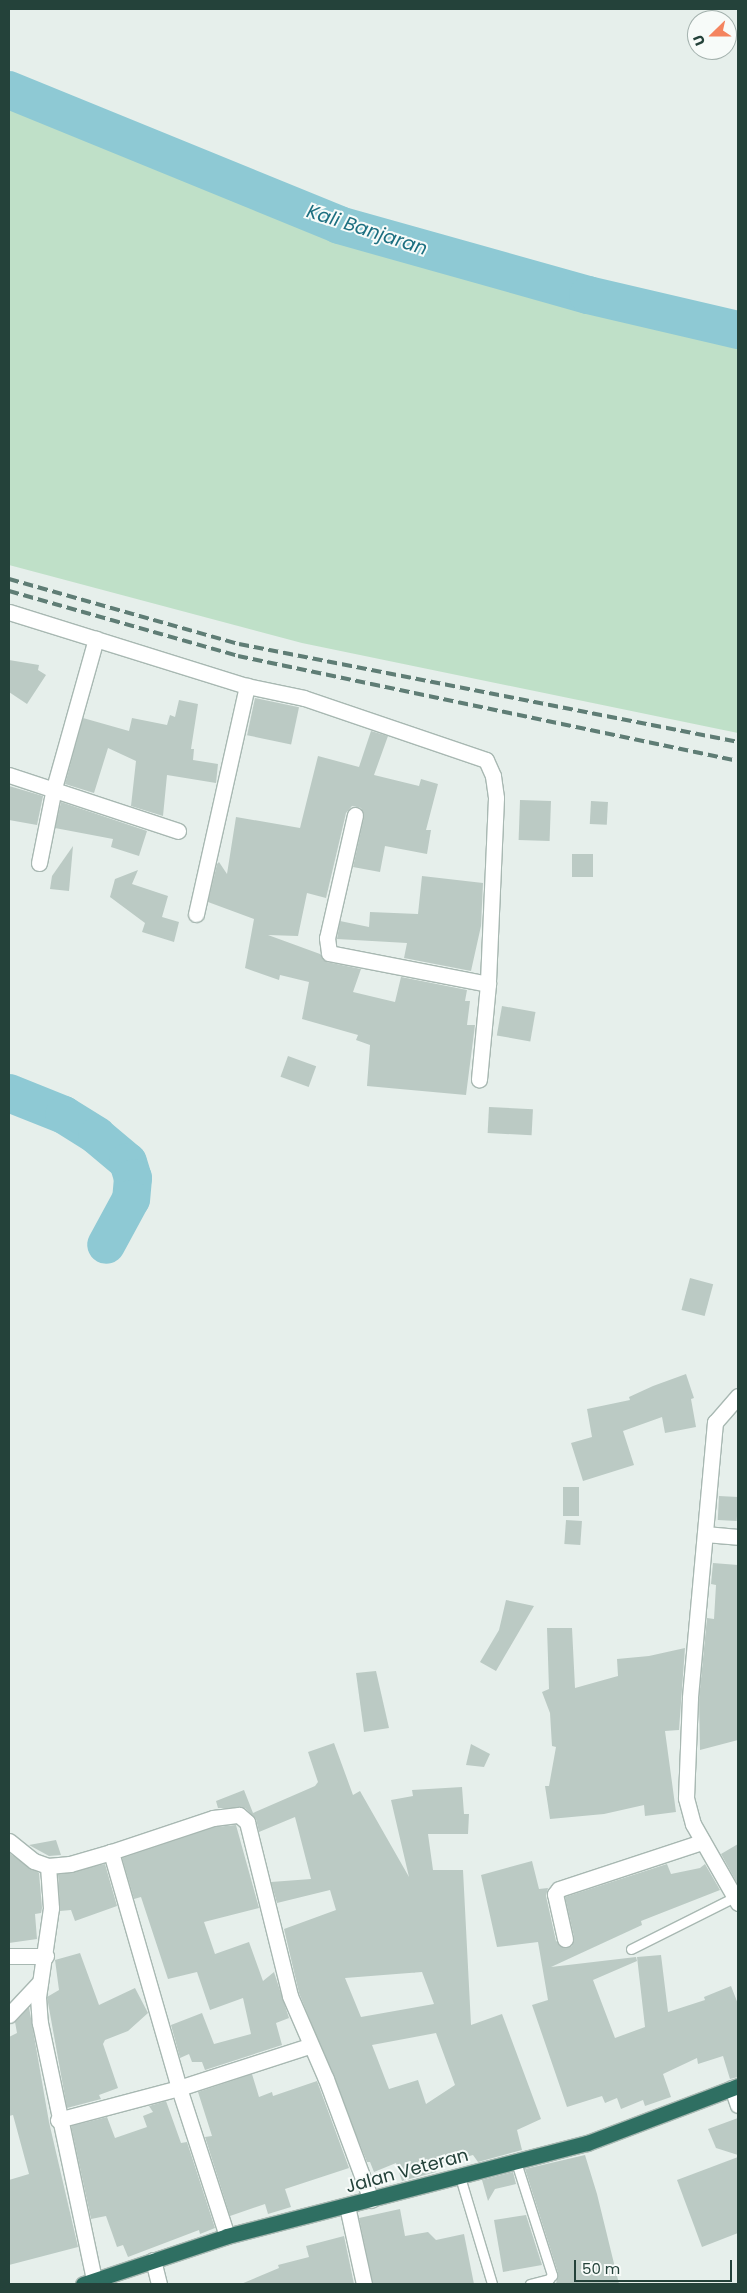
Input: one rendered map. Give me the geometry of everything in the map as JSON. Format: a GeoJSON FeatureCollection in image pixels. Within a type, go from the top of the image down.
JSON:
{"type":"FeatureCollection","features":[{"type":"Feature","properties":{"kind":"highway","name":"Jalan Veteran"},"geometry":{"type":"LineString","coordinates":[[89,2282],[228,2236],[516,2162],[630,2129],[735,2087]]}},
{"type":"Feature","properties":{"kind":"street"},"geometry":{"type":"LineString","coordinates":[[9,612],[247,686],[313,701],[478,756],[490,766],[496,798],[488,984],[478,1080]]}},
{"type":"Feature","properties":{"kind":"street"},"geometry":{"type":"LineString","coordinates":[[39,863],[54,788],[96,639]]}},
{"type":"Feature","properties":{"kind":"street"},"geometry":{"type":"LineString","coordinates":[[196,914],[247,686]]}},
{"type":"Feature","properties":{"kind":"street"},"geometry":{"type":"LineString","coordinates":[[9,775],[54,788],[178,831]]}},
{"type":"Feature","properties":{"kind":"street"},"geometry":{"type":"LineString","coordinates":[[355,815],[327,938],[329,953],[488,984]]}},
{"type":"Feature","properties":{"kind":"street"},"geometry":{"type":"LineString","coordinates":[[736,1900],[702,1842],[686,1798],[704,1534],[715,1422],[738,1396]]}},
{"type":"Feature","properties":{"kind":"street"},"geometry":{"type":"LineString","coordinates":[[704,1534],[738,1537]]}},
{"type":"Feature","properties":{"kind":"street"},"geometry":{"type":"LineString","coordinates":[[9,1840],[34,1861],[48,1866],[70,1864],[213,1818],[239,1815],[247,1822],[290,1996],[309,2046],[326,2079],[371,2200]]}},
{"type":"Feature","properties":{"kind":"street"},"geometry":{"type":"LineString","coordinates":[[565,1939],[556,1891],[702,1842]]}},
{"type":"Feature","properties":{"kind":"street"},"geometry":{"type":"LineString","coordinates":[[111,1852],[180,2088],[228,2236]]}},
{"type":"Feature","properties":{"kind":"street"},"geometry":{"type":"LineString","coordinates":[[48,1866],[51,1908],[46,1956],[40,1982],[40,2023],[89,2282]]}},
{"type":"Feature","properties":{"kind":"street"},"geometry":{"type":"LineString","coordinates":[[9,1956],[46,1956]]}},
{"type":"Feature","properties":{"kind":"street"},"geometry":{"type":"LineString","coordinates":[[9,2016],[40,1982]]}},
{"type":"Feature","properties":{"kind":"street"},"geometry":{"type":"LineString","coordinates":[[58,2120],[180,2088],[309,2046]]}},
{"type":"Feature","properties":{"kind":"street"},"geometry":{"type":"LineString","coordinates":[[735,2087],[738,2105]]}},
{"type":"Feature","properties":{"kind":"street"},"geometry":{"type":"LineString","coordinates":[[347,2206],[364,2284]]}},
{"type":"Feature","properties":{"kind":"street"},"geometry":{"type":"LineString","coordinates":[[153,2260],[159,2284]]}},
{"type":"Feature","properties":{"kind":"lane"},"geometry":{"type":"LineString","coordinates":[[630,1949],[736,1900]]}},
{"type":"Feature","properties":{"kind":"lane"},"geometry":{"type":"LineString","coordinates":[[516,2162],[552,2275],[549,2279],[530,2284]]}},
{"type":"Feature","properties":{"kind":"lane"},"geometry":{"type":"LineString","coordinates":[[460,2176],[492,2284]]}},
{"type":"Feature","properties":{"kind":"green space"},"geometry":{"type":"Polygon","coordinates":[[[9,90],[339,225],[588,295],[738,330],[738,733],[302,643],[9,565],[9,90]]]}},
{"type":"Feature","properties":{"kind":"building"},"geometry":{"type":"Polygon","coordinates":[[[9,660],[39,665],[38,670],[46,675],[27,704],[9,692],[9,660]]]}},
{"type":"Feature","properties":{"kind":"building"},"geometry":{"type":"Polygon","coordinates":[[[255,698],[299,707],[291,745],[247,735],[255,698]]]}},
{"type":"Feature","properties":{"kind":"building"},"geometry":{"type":"Polygon","coordinates":[[[179,700],[198,704],[191,749],[194,749],[193,760],[218,764],[216,783],[167,775],[163,816],[131,806],[136,761],[108,748],[94,793],[65,784],[83,718],[129,731],[132,718],[167,725],[170,715],[175,717],[179,700]]]}},
{"type":"Feature","properties":{"kind":"building"},"geometry":{"type":"Polygon","coordinates":[[[371,731],[388,736],[374,775],[419,786],[421,779],[438,784],[426,830],[431,830],[427,854],[385,846],[380,872],[353,867],[364,817],[361,808],[352,806],[346,813],[326,898],[307,893],[298,936],[268,935],[320,954],[327,962],[361,969],[353,992],[395,1002],[401,977],[467,990],[465,1001],[470,1001],[467,1025],[475,1025],[466,1095],[367,1086],[370,1045],[356,1040],[358,1035],[302,1019],[309,982],[280,975],[279,980],[245,968],[254,919],[208,902],[219,862],[227,874],[236,817],[300,828],[318,756],[359,767],[371,731]]]}},
{"type":"Feature","properties":{"kind":"building"},"geometry":{"type":"Polygon","coordinates":[[[9,786],[43,796],[37,825],[9,820],[9,786]]]}},
{"type":"Feature","properties":{"kind":"building"},"geometry":{"type":"Polygon","coordinates":[[[520,800],[551,801],[550,841],[519,840],[520,800]]]}},
{"type":"Feature","properties":{"kind":"building"},"geometry":{"type":"Polygon","coordinates":[[[591,801],[608,802],[607,825],[590,824],[591,801]]]}},
{"type":"Feature","properties":{"kind":"building"},"geometry":{"type":"Polygon","coordinates":[[[61,802],[147,831],[139,856],[111,847],[113,839],[55,828],[61,802]]]}},
{"type":"Feature","properties":{"kind":"building"},"geometry":{"type":"Polygon","coordinates":[[[73,846],[69,891],[50,889],[52,876],[73,846]]]}},
{"type":"Feature","properties":{"kind":"building"},"geometry":{"type":"Polygon","coordinates":[[[572,854],[593,854],[593,877],[572,877],[572,854]]]}},
{"type":"Feature","properties":{"kind":"building"},"geometry":{"type":"Polygon","coordinates":[[[138,870],[132,884],[168,896],[162,917],[179,922],[174,942],[142,932],[145,923],[110,897],[115,879],[138,870]]]}},
{"type":"Feature","properties":{"kind":"building"},"geometry":{"type":"Polygon","coordinates":[[[422,876],[483,883],[481,926],[471,971],[404,958],[407,943],[337,939],[340,921],[369,927],[370,912],[418,914],[422,876]]]}},
{"type":"Feature","properties":{"kind":"building"},"geometry":{"type":"Polygon","coordinates":[[[502,1006],[535,1012],[530,1041],[497,1036],[502,1006]]]}},
{"type":"Feature","properties":{"kind":"building"},"geometry":{"type":"Polygon","coordinates":[[[288,1056],[316,1066],[309,1087],[280,1077],[288,1056]]]}},
{"type":"Feature","properties":{"kind":"building"},"geometry":{"type":"Polygon","coordinates":[[[489,1107],[533,1109],[532,1135],[488,1133],[489,1107]]]}},
{"type":"Feature","properties":{"kind":"building"},"geometry":{"type":"Polygon","coordinates":[[[690,1278],[713,1284],[705,1316],[681,1310],[690,1278]]]}},
{"type":"Feature","properties":{"kind":"building"},"geometry":{"type":"Polygon","coordinates":[[[686,1374],[694,1398],[691,1399],[696,1427],[665,1433],[662,1417],[623,1431],[634,1465],[583,1481],[571,1443],[592,1437],[587,1409],[630,1400],[629,1397],[686,1374]]]}},
{"type":"Feature","properties":{"kind":"building"},"geometry":{"type":"Polygon","coordinates":[[[563,1487],[579,1487],[579,1516],[563,1516],[563,1487]]]}},
{"type":"Feature","properties":{"kind":"building"},"geometry":{"type":"Polygon","coordinates":[[[719,1496],[738,1497],[737,1521],[718,1520],[719,1496]]]}},
{"type":"Feature","properties":{"kind":"building"},"geometry":{"type":"Polygon","coordinates":[[[566,1520],[582,1521],[580,1545],[564,1544],[566,1520]]]}},
{"type":"Feature","properties":{"kind":"building"},"geometry":{"type":"Polygon","coordinates":[[[713,1563],[738,1565],[738,1740],[700,1750],[699,1699],[707,1618],[714,1619],[716,1585],[711,1584],[713,1563]]]}},
{"type":"Feature","properties":{"kind":"building"},"geometry":{"type":"Polygon","coordinates":[[[506,1600],[534,1606],[496,1671],[480,1662],[499,1630],[506,1600]]]}},
{"type":"Feature","properties":{"kind":"building"},"geometry":{"type":"Polygon","coordinates":[[[547,1628],[572,1628],[575,1688],[618,1676],[617,1659],[649,1656],[685,1648],[679,1730],[665,1731],[676,1812],[645,1816],[644,1805],[604,1814],[550,1819],[545,1786],[549,1786],[556,1747],[552,1746],[550,1713],[542,1692],[549,1689],[547,1628]]]}},
{"type":"Feature","properties":{"kind":"building"},"geometry":{"type":"Polygon","coordinates":[[[376,1671],[389,1728],[364,1732],[356,1673],[376,1671]]]}},
{"type":"Feature","properties":{"kind":"building"},"geometry":{"type":"Polygon","coordinates":[[[334,1743],[353,1795],[360,1791],[409,1877],[391,1800],[413,1796],[412,1790],[462,1787],[464,1814],[469,1814],[468,1834],[428,1834],[433,1870],[463,1870],[471,2025],[502,2014],[541,2119],[517,2130],[522,2150],[478,2162],[473,2155],[437,2165],[436,2172],[402,2181],[396,2163],[374,2172],[370,2162],[367,2162],[299,1993],[284,1929],[336,1910],[330,1890],[277,1903],[271,1882],[311,1879],[295,1817],[259,1832],[256,1819],[245,1808],[218,1808],[216,1801],[244,1790],[253,1813],[315,1786],[318,1782],[308,1752],[334,1743]],[[422,1972],[345,1978],[361,2017],[434,2004],[422,1972]],[[436,2033],[372,2045],[389,2089],[418,2080],[426,2104],[455,2085],[436,2033]]]}},
{"type":"Feature","properties":{"kind":"building"},"geometry":{"type":"Polygon","coordinates":[[[471,1744],[490,1754],[484,1767],[466,1765],[471,1744]]]}},
{"type":"Feature","properties":{"kind":"building"},"geometry":{"type":"Polygon","coordinates":[[[236,1825],[259,1908],[204,1922],[215,1954],[249,1942],[263,1981],[274,1972],[289,2018],[276,2023],[282,2045],[205,2070],[202,2062],[192,2062],[189,2054],[180,2058],[171,2025],[202,2013],[214,2044],[251,2034],[243,1998],[210,2010],[197,1972],[168,1979],[141,1897],[134,1899],[122,1858],[215,1827],[236,1825]]]}},
{"type":"Feature","properties":{"kind":"building"},"geometry":{"type":"Polygon","coordinates":[[[56,1840],[61,1855],[49,1856],[29,1845],[56,1840]]]}},
{"type":"Feature","properties":{"kind":"building"},"geometry":{"type":"Polygon","coordinates":[[[738,1844],[738,1883],[737,1883],[721,1854],[738,1844]]]}},
{"type":"Feature","properties":{"kind":"building"},"geometry":{"type":"Polygon","coordinates":[[[9,1853],[39,1873],[42,1908],[41,1913],[35,1914],[37,1939],[9,1943],[9,1853]]]}},
{"type":"Feature","properties":{"kind":"building"},"geometry":{"type":"Polygon","coordinates":[[[532,1861],[539,1889],[548,1888],[546,1896],[556,1941],[567,1948],[572,1946],[574,1937],[565,1897],[667,1864],[671,1874],[700,1868],[705,1864],[720,1890],[641,1921],[642,1925],[551,1967],[636,1957],[637,1961],[593,1980],[615,2038],[645,2027],[637,1957],[661,1955],[668,2012],[705,2000],[704,1997],[731,1986],[738,2004],[738,2077],[730,2079],[723,2056],[698,2064],[697,2058],[663,2074],[671,2097],[645,2106],[643,2100],[621,2109],[617,2098],[605,2103],[602,2096],[567,2107],[532,2005],[548,2000],[538,1942],[497,1947],[481,1875],[532,1861]]]}},
{"type":"Feature","properties":{"kind":"building"},"geometry":{"type":"Polygon","coordinates":[[[105,1864],[117,1906],[75,1921],[71,1910],[60,1911],[58,1874],[105,1864]]]}},
{"type":"Feature","properties":{"kind":"building"},"geometry":{"type":"Polygon","coordinates":[[[80,1953],[99,2005],[135,1988],[148,2013],[128,2031],[105,2040],[103,2044],[118,2088],[99,2095],[101,2099],[67,2108],[47,1997],[59,1990],[55,1960],[80,1953]]]}},
{"type":"Feature","properties":{"kind":"building"},"geometry":{"type":"Polygon","coordinates":[[[29,2007],[49,2122],[78,2247],[9,2265],[9,2180],[29,2174],[13,2115],[9,2116],[9,2037],[17,2033],[15,2022],[29,2007]]]}},
{"type":"Feature","properties":{"kind":"building"},"geometry":{"type":"Polygon","coordinates":[[[252,2074],[259,2097],[272,2092],[273,2096],[317,2081],[349,2168],[285,2189],[291,2207],[268,2214],[265,2204],[230,2216],[205,2137],[212,2136],[198,2092],[252,2074]]]}},
{"type":"Feature","properties":{"kind":"building"},"geometry":{"type":"Polygon","coordinates":[[[166,2101],[181,2143],[187,2142],[215,2228],[200,2234],[199,2230],[128,2257],[123,2245],[117,2247],[106,2216],[91,2219],[71,2126],[107,2117],[115,2138],[147,2127],[143,2116],[153,2112],[149,2106],[166,2101]]]}},
{"type":"Feature","properties":{"kind":"building"},"geometry":{"type":"Polygon","coordinates":[[[738,2118],[738,2155],[716,2148],[708,2129],[738,2118]]]}},
{"type":"Feature","properties":{"kind":"building"},"geometry":{"type":"Polygon","coordinates":[[[585,2155],[597,2194],[619,2284],[556,2284],[558,2273],[525,2169],[585,2155]]]}},
{"type":"Feature","properties":{"kind":"building"},"geometry":{"type":"Polygon","coordinates":[[[738,2157],[738,2233],[702,2247],[677,2180],[738,2157]]]}},
{"type":"Feature","properties":{"kind":"building"},"geometry":{"type":"Polygon","coordinates":[[[513,2172],[516,2184],[495,2189],[488,2201],[482,2180],[513,2172]]]}},
{"type":"Feature","properties":{"kind":"building"},"geometry":{"type":"Polygon","coordinates":[[[400,2209],[405,2236],[428,2232],[436,2240],[464,2234],[474,2284],[373,2284],[359,2218],[400,2209]]]}},
{"type":"Feature","properties":{"kind":"building"},"geometry":{"type":"Polygon","coordinates":[[[526,2215],[542,2265],[503,2272],[494,2220],[526,2215]]]}},
{"type":"Feature","properties":{"kind":"building"},"geometry":{"type":"Polygon","coordinates":[[[344,2236],[354,2284],[241,2284],[279,2268],[278,2265],[309,2257],[306,2246],[344,2236]]]}},
{"type":"Feature","properties":{"kind":"waterway","name":"Kali Banjaran"},"geometry":{"type":"LineString","coordinates":[[9,90],[339,225],[588,295],[738,330]]}},
{"type":"Feature","properties":{"kind":"waterway"},"geometry":{"type":"LineString","coordinates":[[9,1093],[64,1115],[97,1136],[128,1162],[133,1178],[131,1199],[106,1245]]}},
{"type":"Feature","properties":{"kind":"railway"},"geometry":{"type":"LineString","coordinates":[[9,579],[239,644],[738,742]]}},
{"type":"Feature","properties":{"kind":"railway"},"geometry":{"type":"LineString","coordinates":[[9,591],[238,656],[738,761]]}}]}
